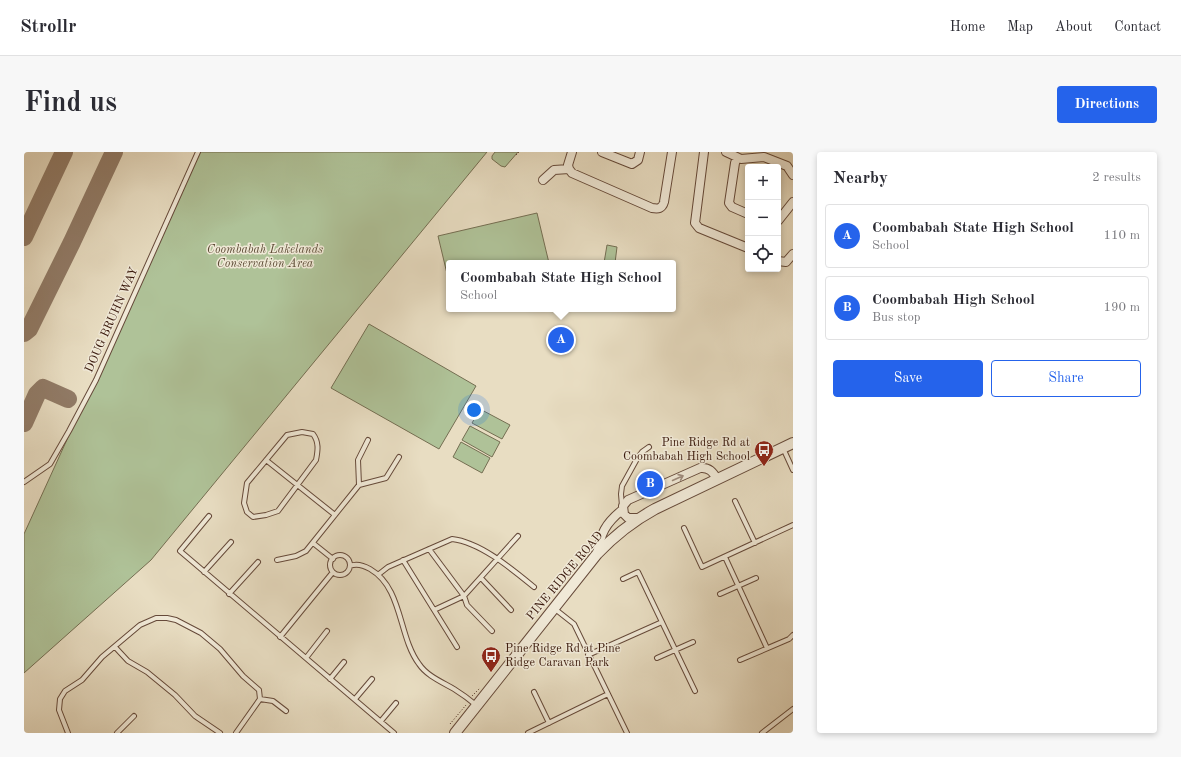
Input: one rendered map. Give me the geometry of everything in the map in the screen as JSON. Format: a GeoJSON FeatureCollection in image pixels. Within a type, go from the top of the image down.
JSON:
{"type":"FeatureCollection","features":[{"type":"Feature","properties":{"kind":"street"},"geometry":{"type":"LineString","coordinates":[[572,152],[568,165],[572,173],[652,208],[659,209],[662,207],[664,202],[672,152]]}},
{"type":"Feature","properties":{"kind":"street"},"geometry":{"type":"LineString","coordinates":[[602,152],[632,164],[638,160],[640,152]]}},
{"type":"Feature","properties":{"kind":"street"},"geometry":{"type":"LineString","coordinates":[[704,152],[695,223],[699,228],[745,247]]}},
{"type":"Feature","properties":{"kind":"street"},"geometry":{"type":"LineString","coordinates":[[726,152],[737,157],[747,159],[764,157],[788,166],[793,175]]}},
{"type":"Feature","properties":{"kind":"street"},"geometry":{"type":"LineString","coordinates":[[737,157],[730,203],[732,207],[745,213]]}},
{"type":"Feature","properties":{"kind":"street"},"geometry":{"type":"LineString","coordinates":[[543,180],[554,170],[569,169]]}},
{"type":"Feature","properties":{"kind":"street"},"geometry":{"type":"LineString","coordinates":[[781,217],[793,202]]}},
{"type":"Feature","properties":{"kind":"street"},"geometry":{"type":"LineString","coordinates":[[781,261],[786,262],[793,254]]}},
{"type":"Feature","properties":{"kind":"street","name":"PINE RIDGE ROAD"},"geometry":{"type":"LineString","coordinates":[[455,733],[596,554],[608,542],[638,518],[793,444]]}},
{"type":"Feature","properties":{"kind":"street"},"geometry":{"type":"LineString","coordinates":[[596,554],[601,535],[628,500],[700,468],[704,468],[712,472],[717,479]]}},
{"type":"Feature","properties":{"kind":"street"},"geometry":{"type":"LineString","coordinates":[[622,508],[625,516],[628,518],[638,518]]}},
{"type":"Feature","properties":{"kind":"lane","name":"DOUG BRUHN WAY"},"geometry":{"type":"LineString","coordinates":[[24,482],[50,464],[96,380],[198,152]]}},
{"type":"Feature","properties":{"kind":"lane"},"geometry":{"type":"LineString","coordinates":[[302,432],[313,434],[317,439],[318,451],[316,460],[298,485],[278,511],[266,516],[253,516],[247,512],[244,503],[247,483],[287,435],[302,432]]}},
{"type":"Feature","properties":{"kind":"lane"},"geometry":{"type":"LineString","coordinates":[[359,485],[358,460],[368,440]]}},
{"type":"Feature","properties":{"kind":"lane"},"geometry":{"type":"LineString","coordinates":[[622,508],[622,486],[638,456],[649,447]]}},
{"type":"Feature","properties":{"kind":"lane"},"geometry":{"type":"LineString","coordinates":[[783,448],[793,470]]}},
{"type":"Feature","properties":{"kind":"lane"},"geometry":{"type":"LineString","coordinates":[[278,560],[296,556],[306,551],[359,485],[386,478],[399,457]]}},
{"type":"Feature","properties":{"kind":"lane"},"geometry":{"type":"LineString","coordinates":[[266,460],[335,515]]}},
{"type":"Feature","properties":{"kind":"lane"},"geometry":{"type":"LineString","coordinates":[[735,501],[755,543]]}},
{"type":"Feature","properties":{"kind":"lane"},"geometry":{"type":"LineString","coordinates":[[210,516],[180,551],[394,733]]}},
{"type":"Feature","properties":{"kind":"lane"},"geometry":{"type":"LineString","coordinates":[[684,528],[702,567],[793,526]]}},
{"type":"Feature","properties":{"kind":"lane"},"geometry":{"type":"LineString","coordinates":[[434,610],[464,596],[518,536]]}},
{"type":"Feature","properties":{"kind":"lane"},"geometry":{"type":"LineString","coordinates":[[379,574],[388,567],[452,539],[462,540],[498,559],[534,586]]}},
{"type":"Feature","properties":{"kind":"lane"},"geometry":{"type":"LineString","coordinates":[[204,572],[231,542]]}},
{"type":"Feature","properties":{"kind":"lane"},"geometry":{"type":"LineString","coordinates":[[313,543],[333,559]]}},
{"type":"Feature","properties":{"kind":"lane"},"geometry":{"type":"LineString","coordinates":[[429,549],[464,596],[468,605],[492,631]]}},
{"type":"Feature","properties":{"kind":"lane"},"geometry":{"type":"LineString","coordinates":[[350,566],[345,557],[338,556],[333,559],[330,566],[333,572],[338,575],[345,574],[350,566],[355,564],[365,566],[379,574],[391,591],[413,654],[420,665],[430,675],[464,695],[477,705]]}},
{"type":"Feature","properties":{"kind":"lane"},"geometry":{"type":"LineString","coordinates":[[725,557],[767,648]]}},
{"type":"Feature","properties":{"kind":"lane"},"geometry":{"type":"LineString","coordinates":[[403,560],[457,647]]}},
{"type":"Feature","properties":{"kind":"lane"},"geometry":{"type":"LineString","coordinates":[[229,594],[258,562]]}},
{"type":"Feature","properties":{"kind":"lane"},"geometry":{"type":"LineString","coordinates":[[280,637],[333,572]]}},
{"type":"Feature","properties":{"kind":"lane"},"geometry":{"type":"LineString","coordinates":[[623,579],[638,572],[695,691]]}},
{"type":"Feature","properties":{"kind":"lane"},"geometry":{"type":"LineString","coordinates":[[481,578],[511,610]]}},
{"type":"Feature","properties":{"kind":"lane"},"geometry":{"type":"LineString","coordinates":[[720,594],[756,578]]}},
{"type":"Feature","properties":{"kind":"lane"},"geometry":{"type":"LineString","coordinates":[[554,608],[574,624],[627,733]]}},
{"type":"Feature","properties":{"kind":"lane"},"geometry":{"type":"LineString","coordinates":[[68,733],[59,710],[60,699],[65,691],[82,680],[102,657],[116,647],[140,625],[156,618],[176,620],[201,634],[220,649],[243,676],[259,690],[260,699],[236,733]]}},
{"type":"Feature","properties":{"kind":"lane"},"geometry":{"type":"LineString","coordinates":[[588,655],[662,622]]}},
{"type":"Feature","properties":{"kind":"lane"},"geometry":{"type":"LineString","coordinates":[[306,658],[327,630]]}},
{"type":"Feature","properties":{"kind":"lane"},"geometry":{"type":"LineString","coordinates":[[740,660],[788,639],[793,635]]}},
{"type":"Feature","properties":{"kind":"lane"},"geometry":{"type":"LineString","coordinates":[[657,658],[693,642]]}},
{"type":"Feature","properties":{"kind":"lane"},"geometry":{"type":"LineString","coordinates":[[116,647],[128,661],[147,672],[175,695],[195,716],[220,733]]}},
{"type":"Feature","properties":{"kind":"lane"},"geometry":{"type":"LineString","coordinates":[[330,679],[344,662]]}},
{"type":"Feature","properties":{"kind":"lane"},"geometry":{"type":"LineString","coordinates":[[355,700],[372,679]]}},
{"type":"Feature","properties":{"kind":"lane"},"geometry":{"type":"LineString","coordinates":[[534,692],[549,723]]}},
{"type":"Feature","properties":{"kind":"lane"},"geometry":{"type":"LineString","coordinates":[[528,733],[534,732],[608,694]]}},
{"type":"Feature","properties":{"kind":"lane"},"geometry":{"type":"LineString","coordinates":[[260,699],[273,701],[286,711]]}},
{"type":"Feature","properties":{"kind":"lane"},"geometry":{"type":"LineString","coordinates":[[381,721],[396,703]]}},
{"type":"Feature","properties":{"kind":"lane"},"geometry":{"type":"LineString","coordinates":[[762,733],[793,709]]}},
{"type":"Feature","properties":{"kind":"lane"},"geometry":{"type":"LineString","coordinates":[[117,733],[134,716]]}},
{"type":"Feature","properties":{"kind":"green space","name":"Coombabah Lakelands Conservation Area"},"geometry":{"type":"Polygon","coordinates":[[[198,152],[487,152],[151,560],[24,673],[24,534],[198,152]]]}},
{"type":"Feature","properties":{"kind":"green space"},"geometry":{"type":"Polygon","coordinates":[[[495,152],[518,152],[505,167],[501,166],[492,159],[495,152]]]}},
{"type":"Feature","properties":{"kind":"green space"},"geometry":{"type":"Polygon","coordinates":[[[537,213],[548,260],[446,260],[446,269],[438,236],[537,213]]]}},
{"type":"Feature","properties":{"kind":"green space"},"geometry":{"type":"Polygon","coordinates":[[[607,245],[617,247],[615,260],[604,260],[607,245]]]}},
{"type":"Feature","properties":{"kind":"green space"},"geometry":{"type":"Polygon","coordinates":[[[369,324],[476,386],[439,449],[331,388],[369,324]]]}},
{"type":"Feature","properties":{"kind":"green space"},"geometry":{"type":"Polygon","coordinates":[[[480,409],[510,425],[502,439],[472,423],[480,409]]]}},
{"type":"Feature","properties":{"kind":"green space"},"geometry":{"type":"Polygon","coordinates":[[[470,426],[500,442],[492,457],[462,440],[470,426]]]}},
{"type":"Feature","properties":{"kind":"green space"},"geometry":{"type":"Polygon","coordinates":[[[461,442],[490,458],[482,473],[453,457],[461,442]]]}},
{"type":"Feature","properties":{"kind":"taxiway"},"geometry":{"type":"LineString","coordinates":[[24,237],[64,152]]}},
{"type":"Feature","properties":{"kind":"taxiway"},"geometry":{"type":"LineString","coordinates":[[24,333],[29,329],[114,152]]}},
{"type":"Feature","properties":{"kind":"taxiway"},"geometry":{"type":"LineString","coordinates":[[24,423],[37,394],[43,388],[68,399]]}},
{"type":"Feature","properties":{"kind":"place","name":"Coombabah State High School"},"geometry":{"type":"Point","coordinates":[561,340]}},
{"type":"Feature","properties":{"kind":"place","name":"Pine Ridge Rd at Coombabah High School"},"geometry":{"type":"Point","coordinates":[764,467]}},
{"type":"Feature","properties":{"kind":"place","name":"Coombabah High School"},"geometry":{"type":"Point","coordinates":[650,484]}},
{"type":"Feature","properties":{"kind":"place","name":"Pine Ridge Rd at Pine Ridge Caravan Park"},"geometry":{"type":"Point","coordinates":[491,673]}}]}
